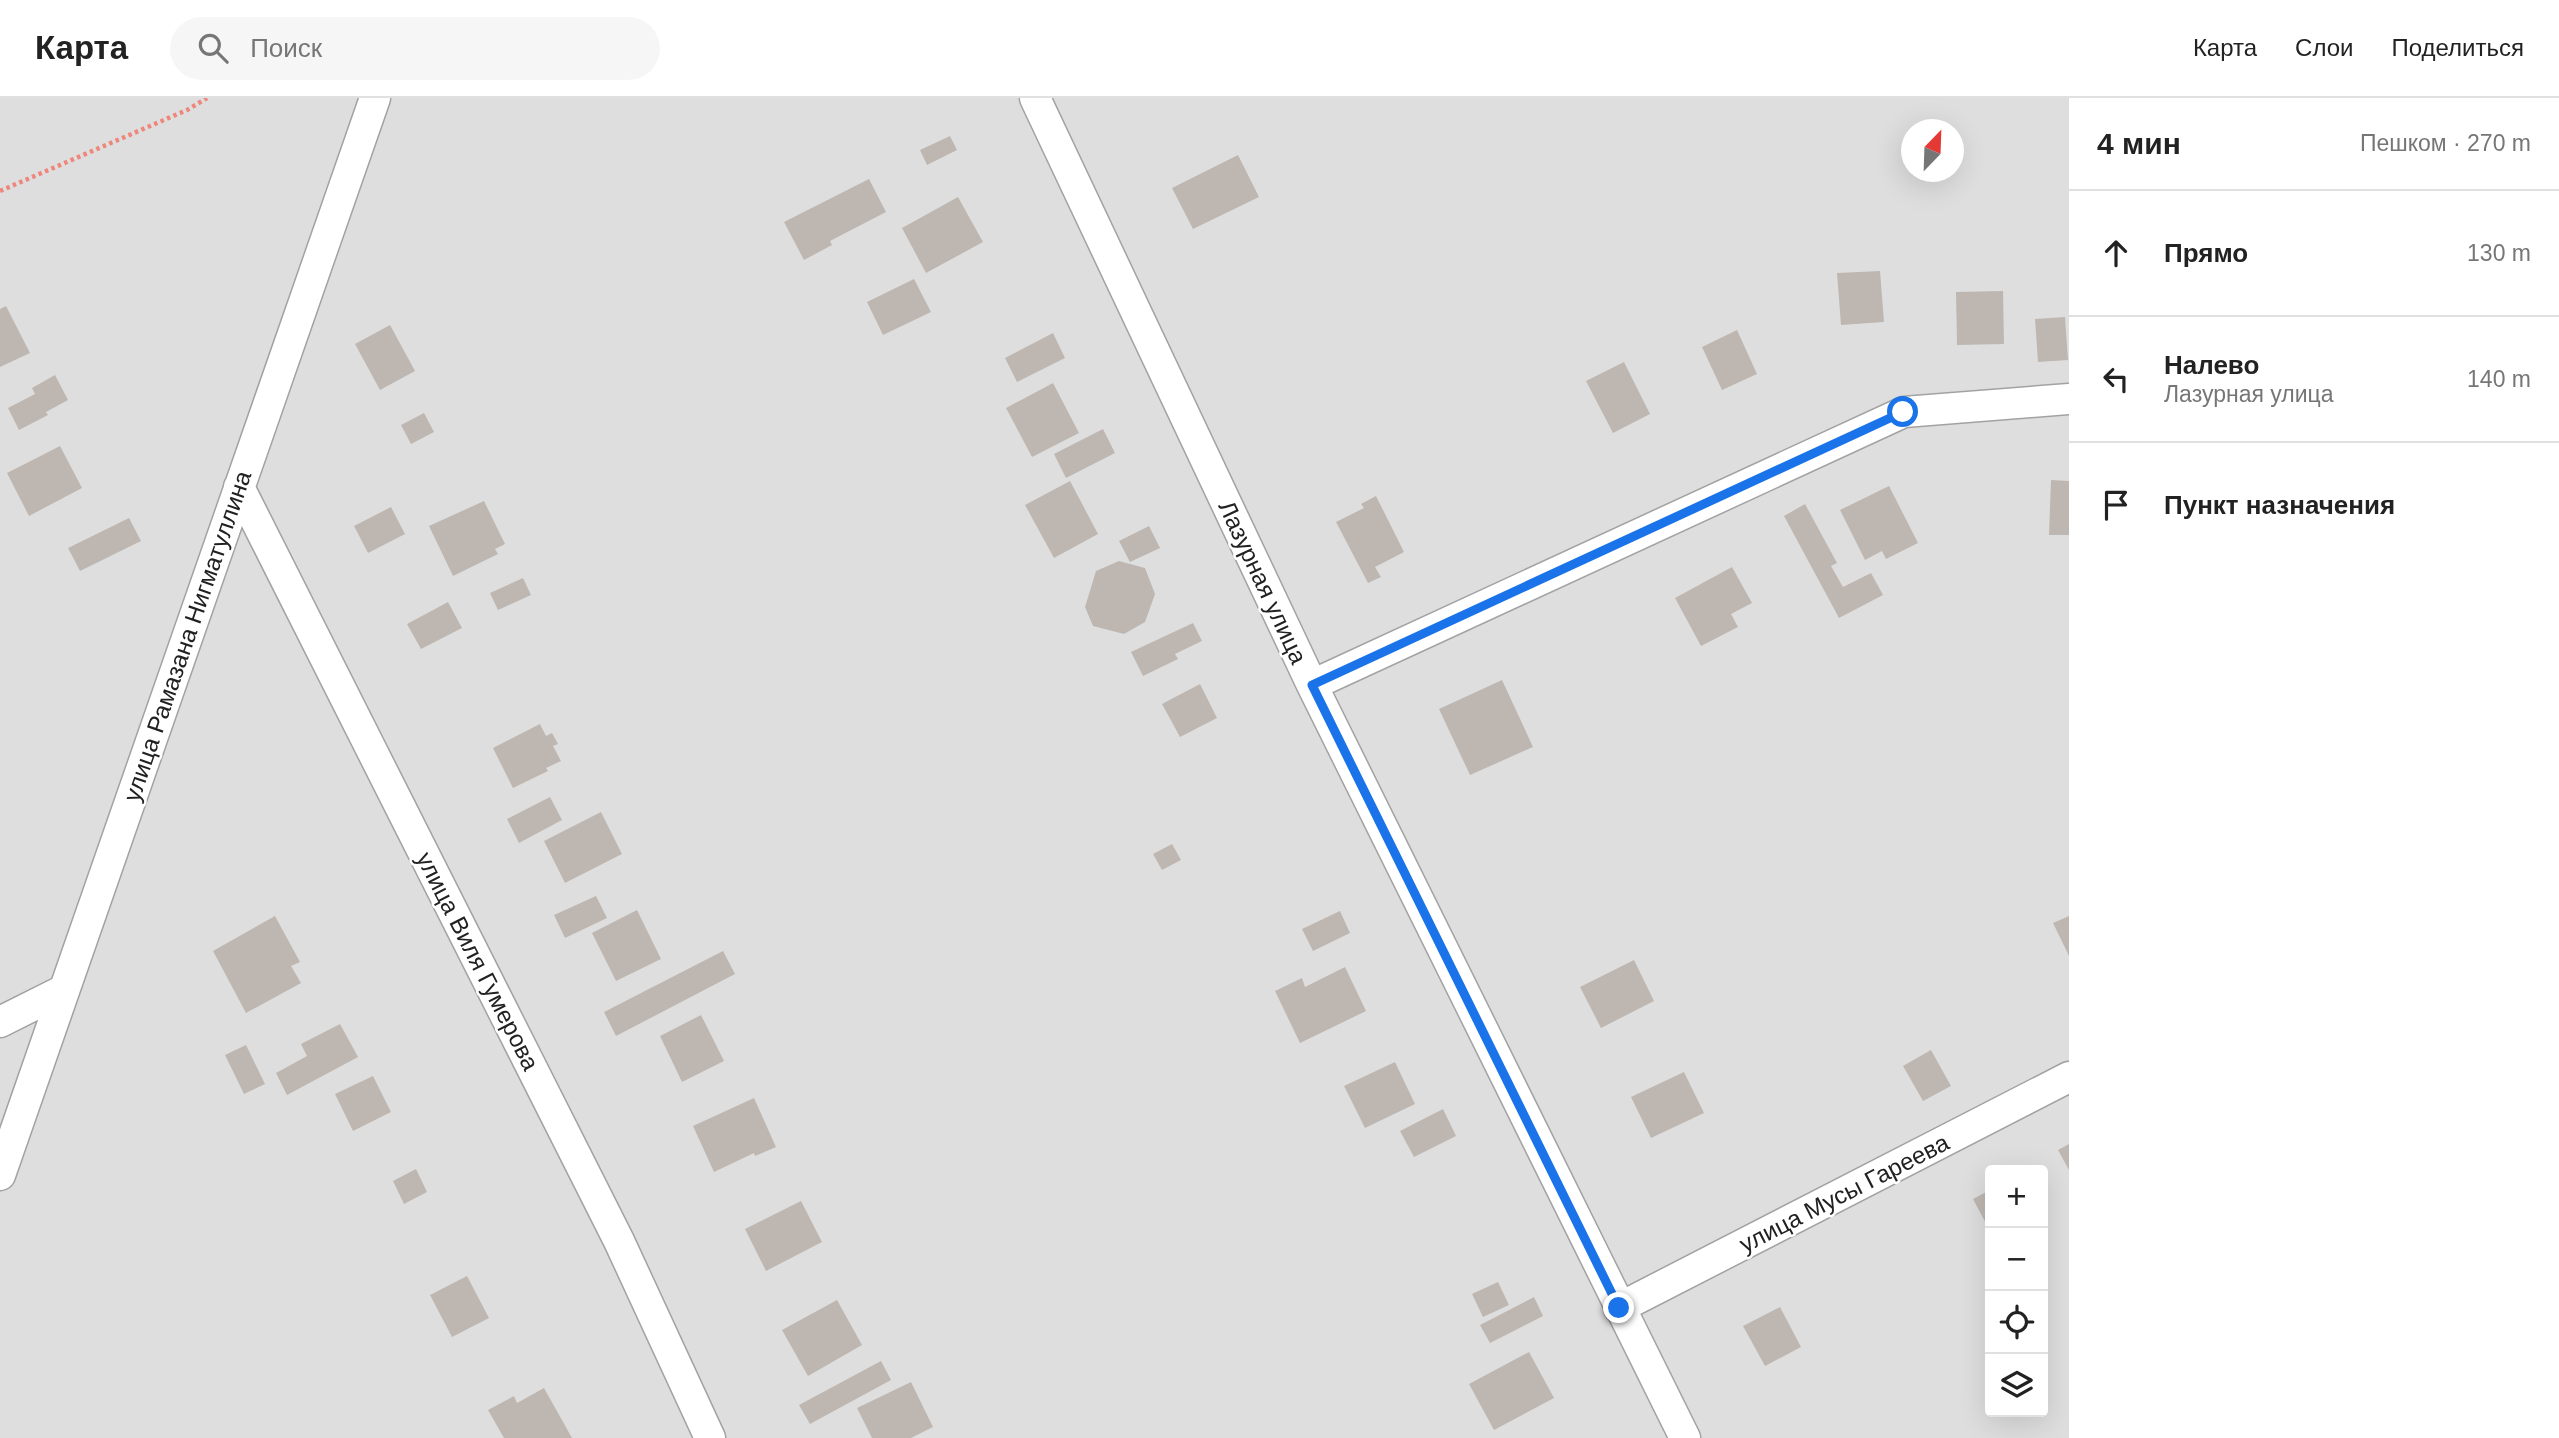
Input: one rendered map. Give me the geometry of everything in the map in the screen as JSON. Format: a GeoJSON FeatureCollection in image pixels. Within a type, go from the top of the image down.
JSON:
{"type":"FeatureCollection","features":[{"type":"Feature","properties":{"kind":"street","name":"улица Рамазана Нигматуллина"},"geometry":{"type":"LineString","coordinates":[[0,1175],[375,98]]}},
{"type":"Feature","properties":{"kind":"street","name":"Лазурная улица"},"geometry":{"type":"LineString","coordinates":[[1035,98],[1312,685],[1685,1438]]}},
{"type":"Feature","properties":{"kind":"street"},"geometry":{"type":"LineString","coordinates":[[1312,685],[1903,412],[2069,400]]}},
{"type":"Feature","properties":{"kind":"street","name":"улица Виля Гумерова"},"geometry":{"type":"LineString","coordinates":[[239,487],[619,1241],[710,1438]]}},
{"type":"Feature","properties":{"kind":"street"},"geometry":{"type":"LineString","coordinates":[[0,1022],[64,990]]}},
{"type":"Feature","properties":{"kind":"street","name":"улица Мусы Гареева"},"geometry":{"type":"LineString","coordinates":[[1619,1308],[2069,1077]]}},
{"type":"Feature","properties":{"kind":"path"},"geometry":{"type":"LineString","coordinates":[[0,191],[187,110],[207,98]]}},
{"type":"Feature","properties":{"kind":"shaded area"},"geometry":{"type":"Polygon","coordinates":[[[0,98],[2069,98],[2069,1438],[0,1438],[0,98]]]}},
{"type":"Feature","properties":{"kind":"building"},"geometry":{"type":"Polygon","coordinates":[[[950,136],[957,150],[927,165],[920,150],[950,136]]]}},
{"type":"Feature","properties":{"kind":"building"},"geometry":{"type":"Polygon","coordinates":[[[1238,155],[1259,197],[1193,229],[1172,188],[1238,155]]]}},
{"type":"Feature","properties":{"kind":"building"},"geometry":{"type":"Polygon","coordinates":[[[869,179],[886,212],[830,241],[832,245],[804,260],[784,222],[869,179]]]}},
{"type":"Feature","properties":{"kind":"building"},"geometry":{"type":"Polygon","coordinates":[[[958,197],[983,242],[926,273],[902,228],[958,197]]]}},
{"type":"Feature","properties":{"kind":"building"},"geometry":{"type":"Polygon","coordinates":[[[1880,271],[1884,322],[1841,325],[1837,273],[1880,271]]]}},
{"type":"Feature","properties":{"kind":"building"},"geometry":{"type":"Polygon","coordinates":[[[914,279],[931,312],[883,335],[867,302],[914,279]]]}},
{"type":"Feature","properties":{"kind":"building"},"geometry":{"type":"Polygon","coordinates":[[[2003,291],[2004,344],[1957,345],[1956,292],[2003,291]]]}},
{"type":"Feature","properties":{"kind":"building"},"geometry":{"type":"Polygon","coordinates":[[[6,306],[30,353],[0,367],[0,309],[6,306]]]}},
{"type":"Feature","properties":{"kind":"building"},"geometry":{"type":"Polygon","coordinates":[[[2065,317],[2068,360],[2038,362],[2035,319],[2065,317]]]}},
{"type":"Feature","properties":{"kind":"building"},"geometry":{"type":"Polygon","coordinates":[[[390,325],[415,371],[380,390],[355,344],[390,325]]]}},
{"type":"Feature","properties":{"kind":"building"},"geometry":{"type":"Polygon","coordinates":[[[1737,330],[1757,374],[1722,390],[1702,347],[1737,330]]]}},
{"type":"Feature","properties":{"kind":"building"},"geometry":{"type":"Polygon","coordinates":[[[1053,333],[1065,358],[1017,382],[1005,358],[1053,333]]]}},
{"type":"Feature","properties":{"kind":"building"},"geometry":{"type":"Polygon","coordinates":[[[1624,362],[1650,414],[1613,433],[1586,381],[1624,362]]]}},
{"type":"Feature","properties":{"kind":"building"},"geometry":{"type":"Polygon","coordinates":[[[55,375],[68,400],[46,412],[48,415],[19,430],[8,408],[35,394],[32,388],[55,375]]]}},
{"type":"Feature","properties":{"kind":"building"},"geometry":{"type":"Polygon","coordinates":[[[1053,383],[1079,433],[1032,457],[1006,408],[1053,383]]]}},
{"type":"Feature","properties":{"kind":"building"},"geometry":{"type":"Polygon","coordinates":[[[424,413],[434,432],[411,444],[401,425],[424,413]]]}},
{"type":"Feature","properties":{"kind":"building"},"geometry":{"type":"Polygon","coordinates":[[[1103,429],[1115,453],[1066,478],[1054,454],[1103,429]]]}},
{"type":"Feature","properties":{"kind":"building"},"geometry":{"type":"Polygon","coordinates":[[[60,446],[82,488],[29,516],[7,473],[60,446]]]}},
{"type":"Feature","properties":{"kind":"building"},"geometry":{"type":"Polygon","coordinates":[[[2051,480],[2069,481],[2069,535],[2049,535],[2051,480]]]}},
{"type":"Feature","properties":{"kind":"building"},"geometry":{"type":"Polygon","coordinates":[[[1070,481],[1098,534],[1054,558],[1025,505],[1070,481]]]}},
{"type":"Feature","properties":{"kind":"building"},"geometry":{"type":"Polygon","coordinates":[[[1889,486],[1918,543],[1886,559],[1882,551],[1865,560],[1840,510],[1889,486]]]}},
{"type":"Feature","properties":{"kind":"building"},"geometry":{"type":"Polygon","coordinates":[[[1376,496],[1404,552],[1375,567],[1381,577],[1368,583],[1336,522],[1364,508],[1361,504],[1376,496]]]}},
{"type":"Feature","properties":{"kind":"building"},"geometry":{"type":"Polygon","coordinates":[[[484,501],[505,544],[495,549],[498,554],[453,576],[429,526],[484,501]]]}},
{"type":"Feature","properties":{"kind":"building"},"geometry":{"type":"Polygon","coordinates":[[[1805,504],[1837,563],[1831,566],[1843,587],[1871,573],[1883,595],[1839,618],[1784,516],[1805,504]]]}},
{"type":"Feature","properties":{"kind":"building"},"geometry":{"type":"Polygon","coordinates":[[[391,507],[405,534],[368,553],[354,526],[391,507]]]}},
{"type":"Feature","properties":{"kind":"building"},"geometry":{"type":"Polygon","coordinates":[[[129,518],[141,541],[80,571],[68,548],[129,518]]]}},
{"type":"Feature","properties":{"kind":"building"},"geometry":{"type":"Polygon","coordinates":[[[1149,526],[1160,548],[1130,562],[1119,541],[1149,526]]]}},
{"type":"Feature","properties":{"kind":"building"},"geometry":{"type":"Polygon","coordinates":[[[1119,561],[1145,568],[1155,594],[1145,622],[1124,634],[1093,626],[1085,607],[1096,571],[1119,561]]]}},
{"type":"Feature","properties":{"kind":"building"},"geometry":{"type":"Polygon","coordinates":[[[1732,567],[1752,603],[1731,614],[1738,627],[1701,646],[1675,598],[1732,567]]]}},
{"type":"Feature","properties":{"kind":"building"},"geometry":{"type":"Polygon","coordinates":[[[523,578],[531,595],[498,610],[490,593],[523,578]]]}},
{"type":"Feature","properties":{"kind":"building"},"geometry":{"type":"Polygon","coordinates":[[[448,602],[462,628],[421,649],[407,624],[448,602]]]}},
{"type":"Feature","properties":{"kind":"building"},"geometry":{"type":"Polygon","coordinates":[[[1193,623],[1202,641],[1175,654],[1178,659],[1143,676],[1131,652],[1193,623]]]}},
{"type":"Feature","properties":{"kind":"building"},"geometry":{"type":"Polygon","coordinates":[[[1502,680],[1533,747],[1470,775],[1439,709],[1502,680]]]}},
{"type":"Feature","properties":{"kind":"building"},"geometry":{"type":"Polygon","coordinates":[[[1200,684],[1217,718],[1180,737],[1162,704],[1200,684]]]}},
{"type":"Feature","properties":{"kind":"building"},"geometry":{"type":"Polygon","coordinates":[[[540,724],[546,736],[552,733],[558,744],[553,746],[561,761],[546,768],[548,771],[513,788],[493,748],[540,724]]]}},
{"type":"Feature","properties":{"kind":"building"},"geometry":{"type":"Polygon","coordinates":[[[550,797],[562,820],[519,843],[507,819],[550,797]]]}},
{"type":"Feature","properties":{"kind":"building"},"geometry":{"type":"Polygon","coordinates":[[[601,812],[622,854],[565,883],[544,841],[601,812]]]}},
{"type":"Feature","properties":{"kind":"building"},"geometry":{"type":"Polygon","coordinates":[[[1172,844],[1181,860],[1162,870],[1153,854],[1172,844]]]}},
{"type":"Feature","properties":{"kind":"building"},"geometry":{"type":"Polygon","coordinates":[[[596,896],[607,918],[565,938],[554,915],[596,896]]]}},
{"type":"Feature","properties":{"kind":"building"},"geometry":{"type":"Polygon","coordinates":[[[637,910],[661,959],[616,981],[592,933],[637,910]]]}},
{"type":"Feature","properties":{"kind":"building"},"geometry":{"type":"Polygon","coordinates":[[[1340,911],[1350,933],[1313,951],[1302,929],[1340,911]]]}},
{"type":"Feature","properties":{"kind":"building"},"geometry":{"type":"Polygon","coordinates":[[[275,916],[300,962],[291,966],[301,983],[246,1013],[213,951],[275,916]]]}},
{"type":"Feature","properties":{"kind":"building"},"geometry":{"type":"Polygon","coordinates":[[[2069,916],[2069,956],[2053,923],[2069,916]]]}},
{"type":"Feature","properties":{"kind":"building"},"geometry":{"type":"Polygon","coordinates":[[[723,951],[735,974],[616,1036],[604,1012],[723,951]]]}},
{"type":"Feature","properties":{"kind":"building"},"geometry":{"type":"Polygon","coordinates":[[[1634,960],[1654,1001],[1601,1028],[1580,987],[1634,960]]]}},
{"type":"Feature","properties":{"kind":"building"},"geometry":{"type":"Polygon","coordinates":[[[1345,967],[1366,1011],[1300,1043],[1275,991],[1302,978],[1305,987],[1345,967]]]}},
{"type":"Feature","properties":{"kind":"building"},"geometry":{"type":"Polygon","coordinates":[[[701,1015],[724,1061],[682,1082],[660,1036],[701,1015]]]}},
{"type":"Feature","properties":{"kind":"building"},"geometry":{"type":"Polygon","coordinates":[[[340,1024],[358,1057],[287,1095],[276,1073],[307,1056],[301,1044],[340,1024]]]}},
{"type":"Feature","properties":{"kind":"building"},"geometry":{"type":"Polygon","coordinates":[[[246,1045],[265,1084],[244,1094],[225,1055],[246,1045]]]}},
{"type":"Feature","properties":{"kind":"building"},"geometry":{"type":"Polygon","coordinates":[[[1931,1050],[1951,1086],[1923,1101],[1903,1066],[1931,1050]]]}},
{"type":"Feature","properties":{"kind":"building"},"geometry":{"type":"Polygon","coordinates":[[[1395,1062],[1415,1104],[1365,1128],[1344,1086],[1395,1062]]]}},
{"type":"Feature","properties":{"kind":"building"},"geometry":{"type":"Polygon","coordinates":[[[1684,1072],[1704,1113],[1651,1138],[1631,1097],[1684,1072]]]}},
{"type":"Feature","properties":{"kind":"building"},"geometry":{"type":"Polygon","coordinates":[[[373,1076],[391,1112],[353,1131],[335,1094],[373,1076]]]}},
{"type":"Feature","properties":{"kind":"building"},"geometry":{"type":"Polygon","coordinates":[[[754,1098],[776,1147],[755,1156],[754,1153],[714,1172],[693,1126],[754,1098]]]}},
{"type":"Feature","properties":{"kind":"building"},"geometry":{"type":"Polygon","coordinates":[[[1443,1109],[1456,1136],[1414,1157],[1400,1131],[1443,1109]]]}},
{"type":"Feature","properties":{"kind":"building"},"geometry":{"type":"Polygon","coordinates":[[[2069,1144],[2069,1170],[2058,1150],[2069,1144]]]}},
{"type":"Feature","properties":{"kind":"building"},"geometry":{"type":"Polygon","coordinates":[[[416,1169],[427,1192],[404,1204],[393,1181],[416,1169]]]}},
{"type":"Feature","properties":{"kind":"building"},"geometry":{"type":"Polygon","coordinates":[[[1985,1193],[1985,1222],[1973,1199],[1985,1193]]]}},
{"type":"Feature","properties":{"kind":"building"},"geometry":{"type":"Polygon","coordinates":[[[801,1201],[822,1242],[766,1271],[745,1229],[801,1201]]]}},
{"type":"Feature","properties":{"kind":"building"},"geometry":{"type":"Polygon","coordinates":[[[467,1276],[489,1318],[452,1337],[430,1295],[467,1276]]]}},
{"type":"Feature","properties":{"kind":"building"},"geometry":{"type":"Polygon","coordinates":[[[1498,1282],[1509,1305],[1483,1317],[1472,1294],[1498,1282]]]}},
{"type":"Feature","properties":{"kind":"building"},"geometry":{"type":"Polygon","coordinates":[[[1534,1297],[1543,1316],[1490,1343],[1480,1325],[1534,1297]]]}},
{"type":"Feature","properties":{"kind":"building"},"geometry":{"type":"Polygon","coordinates":[[[837,1300],[862,1345],[808,1376],[782,1330],[837,1300]]]}},
{"type":"Feature","properties":{"kind":"building"},"geometry":{"type":"Polygon","coordinates":[[[1780,1307],[1801,1347],[1765,1366],[1743,1326],[1780,1307]]]}},
{"type":"Feature","properties":{"kind":"building"},"geometry":{"type":"Polygon","coordinates":[[[1529,1352],[1554,1398],[1494,1430],[1469,1384],[1529,1352]]]}},
{"type":"Feature","properties":{"kind":"building"},"geometry":{"type":"Polygon","coordinates":[[[881,1361],[891,1380],[810,1424],[799,1405],[881,1361]]]}},
{"type":"Feature","properties":{"kind":"building"},"geometry":{"type":"Polygon","coordinates":[[[911,1382],[933,1427],[911,1438],[872,1438],[857,1408],[911,1382]]]}},
{"type":"Feature","properties":{"kind":"building"},"geometry":{"type":"Polygon","coordinates":[[[544,1388],[572,1438],[504,1438],[488,1410],[514,1396],[517,1403],[544,1388]]]}},
{"type":"Feature","properties":{"kind":"route"},"geometry":{"type":"LineString","coordinates":[[1619,1308],[1312,685],[1903,412]]}}]}
